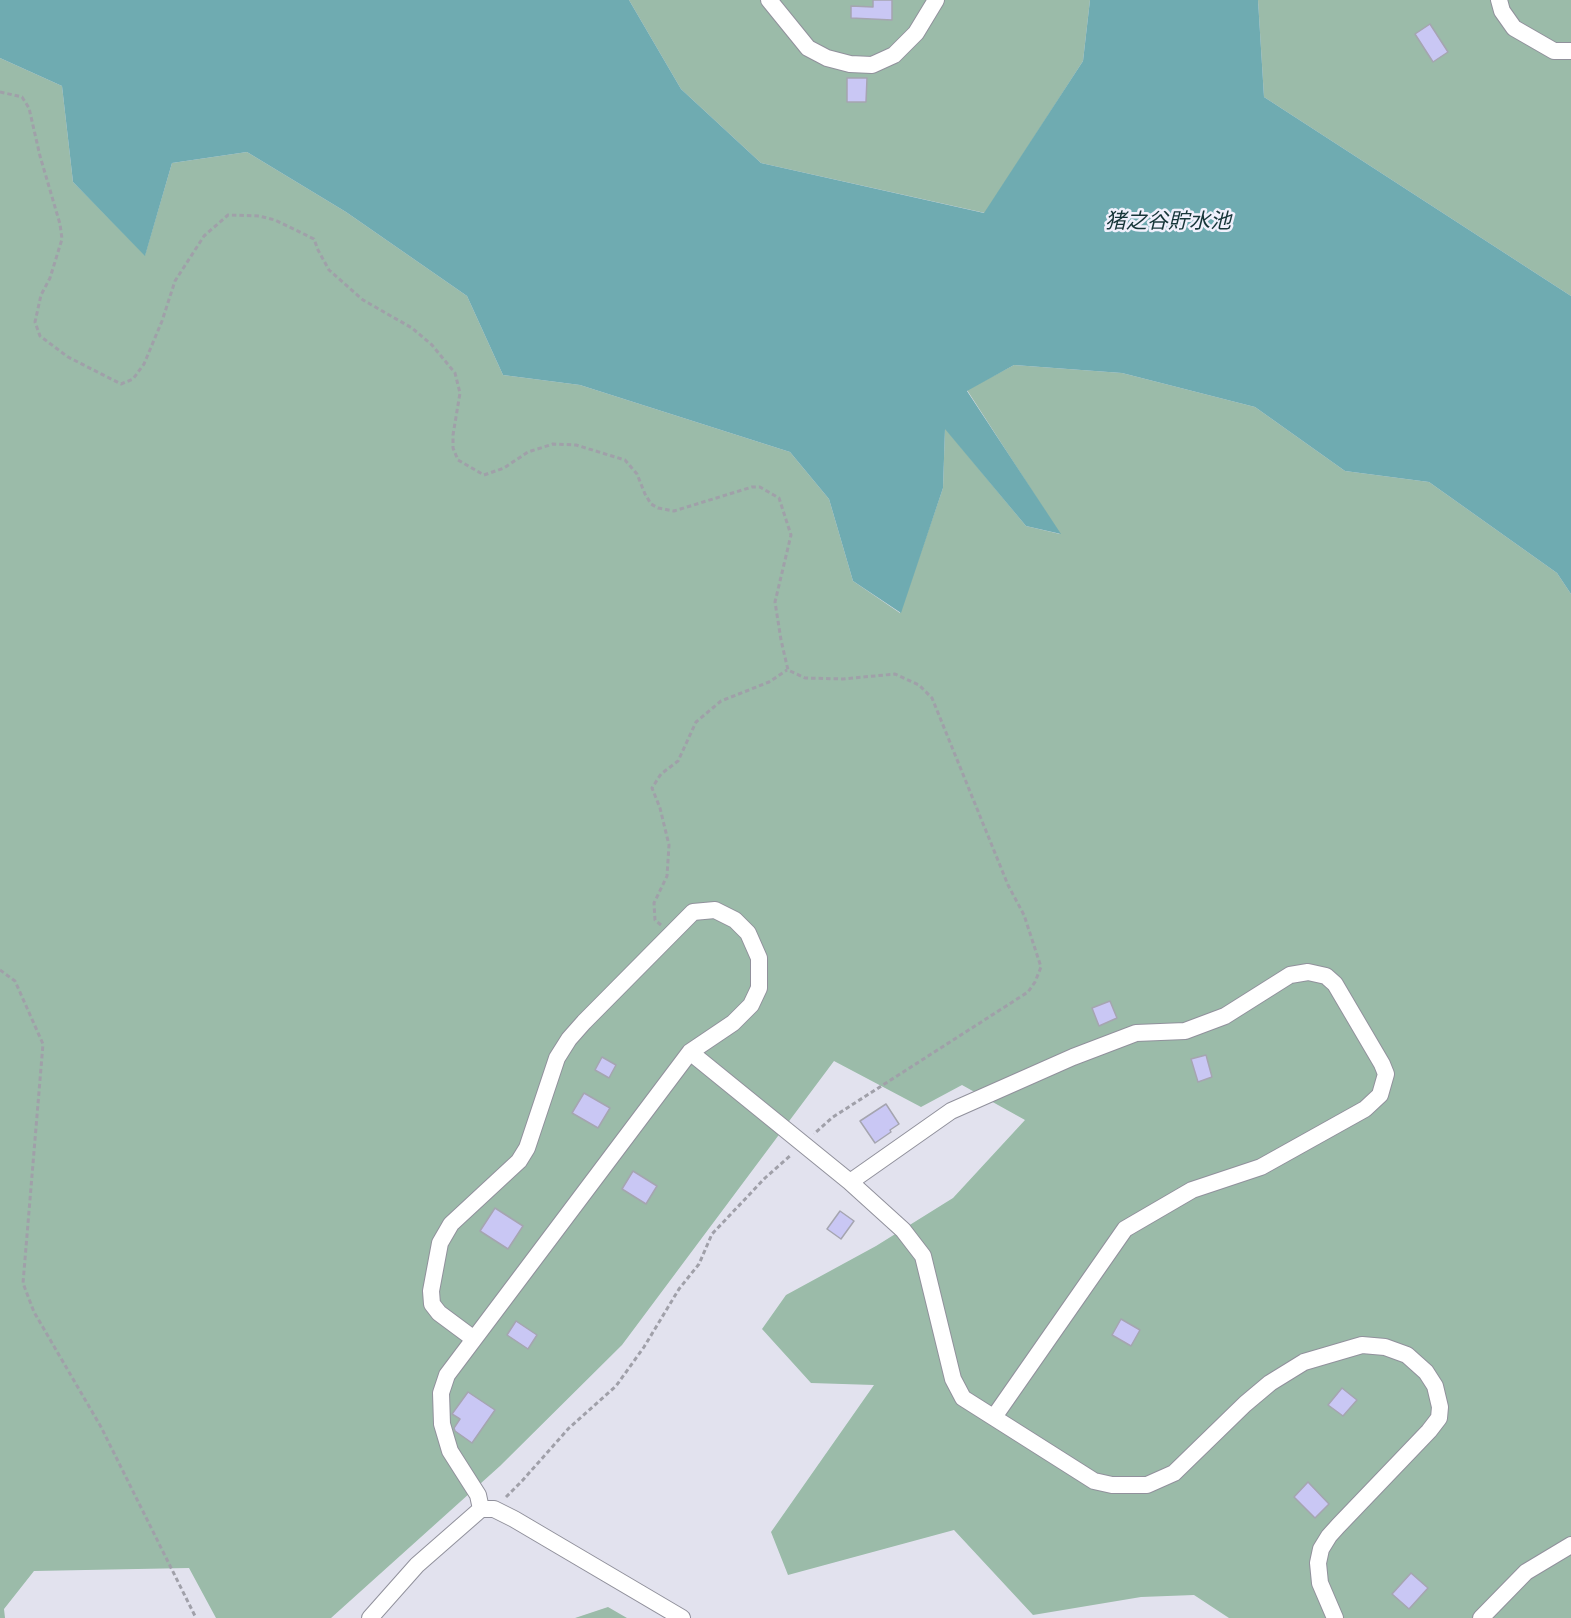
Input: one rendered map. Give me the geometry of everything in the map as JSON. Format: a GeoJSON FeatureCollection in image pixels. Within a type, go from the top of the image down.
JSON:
{"type":"FeatureCollection","features":[{"type":"Feature","properties":{"kind":"street"},"geometry":{"type":"LineString","coordinates":[[769,0],[808,48],[828,58],[850,64],[872,65],[894,55],[916,33],[936,0]]}},
{"type":"Feature","properties":{"kind":"street"},"geometry":{"type":"LineString","coordinates":[[1499,0],[1502,11],[1514,28],[1554,51],[1571,51]]}},
{"type":"Feature","properties":{"kind":"street"},"geometry":{"type":"LineString","coordinates":[[474,1339],[432,1304],[431,1291],[440,1243],[451,1224],[519,1161],[527,1148],[557,1058],[584,1022],[693,912],[715,910],[735,920],[748,933],[759,958],[759,988],[751,1005],[733,1023],[690,1052],[447,1375],[441,1393],[442,1424],[450,1451],[487,1509],[682,1618]]}},
{"type":"Feature","properties":{"kind":"street"},"geometry":{"type":"LineString","coordinates":[[850,1182],[951,1111],[1073,1058],[1136,1033],[1185,1031],[1225,1017],[1290,975],[1308,972],[1326,976],[1335,984],[1382,1064],[1386,1074],[1380,1095],[1365,1110],[1261,1167],[1192,1190],[1125,1229],[994,1417]]}},
{"type":"Feature","properties":{"kind":"street"},"geometry":{"type":"LineString","coordinates":[[690,1052],[850,1182],[903,1230],[923,1256],[953,1380],[963,1398],[1094,1481],[1112,1485],[1147,1485],[1174,1473],[1245,1404],[1270,1383],[1304,1362],[1362,1345],[1385,1347],[1407,1354],[1426,1372],[1435,1386],[1440,1407],[1439,1418],[1338,1526],[1321,1549],[1318,1563],[1320,1583],[1335,1618]]}},
{"type":"Feature","properties":{"kind":"street"},"geometry":{"type":"LineString","coordinates":[[370,1618],[417,1565],[487,1509]]}},
{"type":"Feature","properties":{"kind":"street"},"geometry":{"type":"LineString","coordinates":[[1481,1618],[1526,1572],[1571,1545]]}},
{"type":"Feature","properties":{"kind":"path"},"geometry":{"type":"LineString","coordinates":[[0,92],[22,98],[29,108],[60,224],[62,240],[50,278],[41,294],[35,322],[40,336],[68,357],[121,384],[133,379],[144,364],[162,321],[175,281],[204,236],[228,215],[259,216],[275,220],[314,239],[329,270],[363,300],[412,328],[432,345],[455,373],[460,393],[453,448],[458,460],[484,475],[504,468],[528,452],[553,444],[576,445],[625,460],[637,474],[651,504],[658,508],[674,511],[752,487],[760,487],[779,498],[791,535],[775,602],[788,670]]}},
{"type":"Feature","properties":{"kind":"path"},"geometry":{"type":"LineString","coordinates":[[672,933],[655,920],[654,903],[667,876],[669,845],[660,808],[652,788],[661,774],[678,761],[696,722],[721,701],[769,682],[788,670]]}},
{"type":"Feature","properties":{"kind":"path"},"geometry":{"type":"LineString","coordinates":[[487,1509],[522,1481],[569,1428],[616,1386],[644,1347],[679,1289],[699,1264],[712,1234],[765,1178],[833,1117],[1028,992],[1041,968],[1024,915],[1008,885],[932,698],[919,685],[895,674],[843,679],[805,678],[788,670]]}},
{"type":"Feature","properties":{"kind":"path"},"geometry":{"type":"LineString","coordinates":[[0,970],[15,981],[44,1044],[23,1283],[34,1312],[101,1427],[196,1618]]}},
{"type":"Feature","properties":{"kind":"green space"},"geometry":{"type":"Polygon","coordinates":[[[629,0],[1090,0],[1083,61],[985,213],[761,163],[681,89],[629,0]]]}},
{"type":"Feature","properties":{"kind":"green space"},"geometry":{"type":"Polygon","coordinates":[[[1258,0],[1571,0],[1571,296],[1264,97],[1258,0]]]}},
{"type":"Feature","properties":{"kind":"green space"},"geometry":{"type":"Polygon","coordinates":[[[0,58],[62,86],[73,182],[145,255],[172,163],[247,152],[346,212],[467,296],[503,375],[580,385],[790,452],[829,499],[853,581],[900,613],[943,488],[945,428],[1026,526],[1060,534],[967,390],[1014,365],[1122,373],[1255,407],[1345,471],[1429,482],[1557,573],[1571,594],[1571,1618],[1229,1618],[1194,1595],[1141,1597],[1033,1615],[954,1530],[788,1575],[771,1532],[874,1385],[811,1383],[762,1329],[786,1295],[876,1246],[953,1198],[1025,1120],[962,1085],[921,1107],[834,1061],[622,1345],[500,1466],[331,1618],[216,1618],[189,1568],[34,1571],[4,1609],[5,1618],[0,1618],[0,58]]]}},
{"type":"Feature","properties":{"kind":"green space"},"geometry":{"type":"Polygon","coordinates":[[[608,1607],[627,1618],[575,1618],[608,1607]]]}},
{"type":"Feature","properties":{"kind":"water","name":"猪之谷貯水池"},"geometry":{"type":"Polygon","coordinates":[[[0,0],[629,0],[681,89],[761,163],[984,213],[1083,61],[1090,0],[1258,0],[1264,97],[1571,296],[1571,594],[1557,573],[1429,482],[1345,471],[1255,407],[1122,373],[1014,365],[967,391],[1061,534],[1026,526],[945,429],[943,488],[901,613],[853,581],[829,499],[790,452],[580,385],[503,375],[467,296],[346,212],[247,152],[172,163],[145,256],[73,182],[62,86],[0,58],[0,0]]]}},
{"type":"Feature","properties":{"kind":"building"},"geometry":{"type":"Polygon","coordinates":[[[873,0],[892,0],[892,20],[851,18],[851,6],[873,7],[873,0]]]}},
{"type":"Feature","properties":{"kind":"building"},"geometry":{"type":"Polygon","coordinates":[[[1430,24],[1448,52],[1433,62],[1415,34],[1430,24]]]}},
{"type":"Feature","properties":{"kind":"building"},"geometry":{"type":"Polygon","coordinates":[[[847,78],[867,78],[866,102],[847,102],[847,78]]]}},
{"type":"Feature","properties":{"kind":"building"},"geometry":{"type":"Polygon","coordinates":[[[1110,1001],[1117,1018],[1099,1026],[1092,1008],[1110,1001]]]}},
{"type":"Feature","properties":{"kind":"building"},"geometry":{"type":"Polygon","coordinates":[[[1206,1055],[1212,1077],[1198,1082],[1191,1059],[1206,1055]]]}},
{"type":"Feature","properties":{"kind":"building"},"geometry":{"type":"Polygon","coordinates":[[[602,1057],[616,1065],[609,1078],[595,1070],[602,1057]]]}},
{"type":"Feature","properties":{"kind":"building"},"geometry":{"type":"Polygon","coordinates":[[[584,1093],[610,1108],[598,1128],[572,1113],[584,1093]]]}},
{"type":"Feature","properties":{"kind":"building"},"geometry":{"type":"Polygon","coordinates":[[[886,1104],[899,1124],[875,1143],[860,1121],[886,1104]]]}},
{"type":"Feature","properties":{"kind":"building"},"geometry":{"type":"Polygon","coordinates":[[[633,1171],[657,1186],[646,1204],[622,1189],[633,1171]]]}},
{"type":"Feature","properties":{"kind":"building"},"geometry":{"type":"Polygon","coordinates":[[[495,1208],[523,1226],[508,1249],[480,1231],[495,1208]]]}},
{"type":"Feature","properties":{"kind":"building"},"geometry":{"type":"Polygon","coordinates":[[[840,1211],[854,1221],[841,1239],[827,1229],[840,1211]]]}},
{"type":"Feature","properties":{"kind":"building"},"geometry":{"type":"Polygon","coordinates":[[[1121,1319],[1140,1330],[1131,1346],[1112,1335],[1121,1319]]]}},
{"type":"Feature","properties":{"kind":"building"},"geometry":{"type":"Polygon","coordinates":[[[516,1321],[537,1335],[528,1349],[507,1335],[516,1321]]]}},
{"type":"Feature","properties":{"kind":"building"},"geometry":{"type":"Polygon","coordinates":[[[1342,1388],[1357,1400],[1343,1416],[1328,1405],[1342,1388]]]}},
{"type":"Feature","properties":{"kind":"building"},"geometry":{"type":"Polygon","coordinates":[[[468,1392],[495,1410],[472,1443],[455,1431],[454,1428],[460,1419],[452,1414],[468,1392]]]}},
{"type":"Feature","properties":{"kind":"building"},"geometry":{"type":"Polygon","coordinates":[[[1308,1482],[1329,1504],[1315,1518],[1294,1497],[1308,1482]]]}},
{"type":"Feature","properties":{"kind":"building"},"geometry":{"type":"Polygon","coordinates":[[[1411,1573],[1428,1588],[1409,1609],[1392,1594],[1411,1573]]]}}]}
